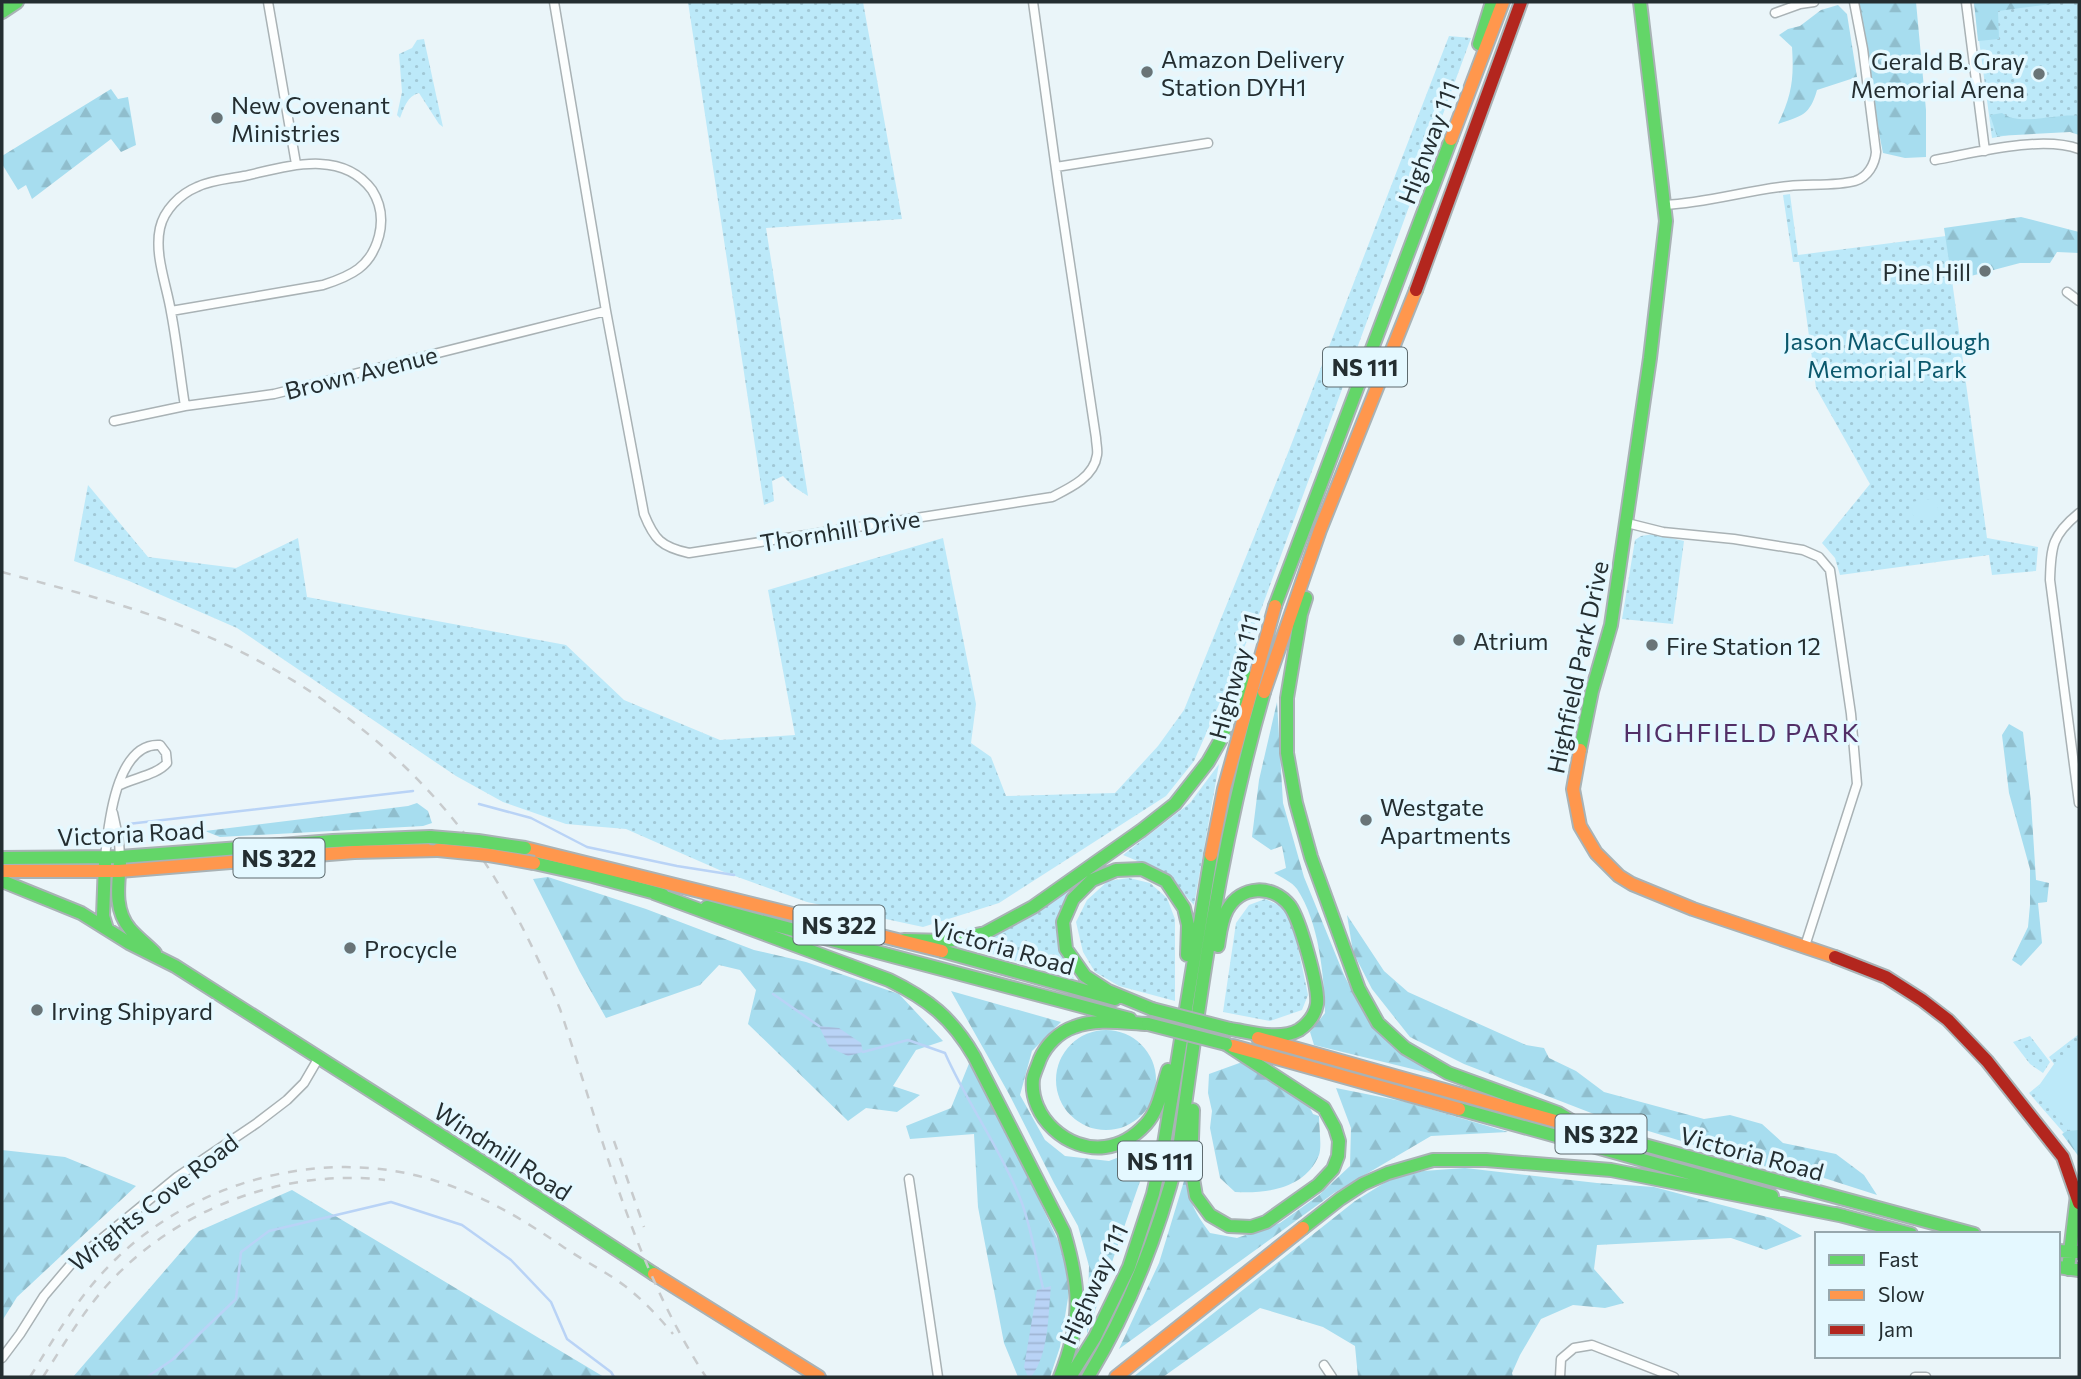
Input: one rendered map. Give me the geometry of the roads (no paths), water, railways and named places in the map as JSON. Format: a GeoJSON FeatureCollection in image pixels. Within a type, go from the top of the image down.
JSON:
{"type":"FeatureCollection","features":[{"type":"Feature","properties":{"kind":"main road"},"geometry":{"type":"LineString","coordinates":[[2,12],[17,2]]}},
{"type":"Feature","properties":{"kind":"main road"},"geometry":{"type":"LineString","coordinates":[[1460,115],[1492,2]]}},
{"type":"Feature","properties":{"kind":"main road","name":"Highway 111"},"geometry":{"type":"LineString","coordinates":[[1070,1377],[1105,1318],[1129,1267],[1153,1194],[1164,1144],[1208,871],[1224,789],[1270,620],[1503,2]]}},
{"type":"Feature","properties":{"kind":"main road","name":"Highway 111"},"geometry":{"type":"LineString","coordinates":[[1088,1377],[1126,1309],[1155,1238],[1178,1157],[1222,866],[1266,686],[1323,521],[1430,252],[1521,2]]}},
{"type":"Feature","properties":{"kind":"main road"},"geometry":{"type":"LineString","coordinates":[[1497,64],[1528,2]]}},
{"type":"Feature","properties":{"kind":"main road","name":"Highfield Park Drive"},"geometry":{"type":"LineString","coordinates":[[1640,2],[1665,205],[1665,229],[1650,358],[1611,625],[1592,691],[1574,775],[1574,797],[1580,826],[1601,860],[1632,884],[1693,909],[1861,966],[1886,978],[1943,1016],[1992,1066],[2063,1157],[2078,1198],[2068,1269]]}},
{"type":"Feature","properties":{"kind":"main road"},"geometry":{"type":"LineString","coordinates":[[1323,521],[1322,544],[1301,614],[1287,698],[1287,753],[1296,803],[1311,857],[1359,989],[1378,1023],[1405,1048],[1448,1073],[1558,1113],[1585,1129]]}},
{"type":"Feature","properties":{"kind":"main road"},"geometry":{"type":"LineString","coordinates":[[904,940],[948,941],[985,933],[1033,907],[1175,804],[1208,762],[1220,741],[1270,620]]}},
{"type":"Feature","properties":{"kind":"main road","name":"Victoria Road"},"geometry":{"type":"LineString","coordinates":[[2,858],[105,858],[430,837],[525,848],[904,940],[1967,1232]]}},
{"type":"Feature","properties":{"kind":"main road","name":"Victoria Road"},"geometry":{"type":"LineString","coordinates":[[2,871],[105,872],[354,852],[438,850],[534,863],[593,876],[1226,1044],[1904,1232]]}},
{"type":"Feature","properties":{"kind":"main road","name":"Windmill Road"},"geometry":{"type":"LineString","coordinates":[[120,857],[117,902],[120,915],[162,961]]}},
{"type":"Feature","properties":{"kind":"main road"},"geometry":{"type":"LineString","coordinates":[[105,858],[103,916],[107,929]]}},
{"type":"Feature","properties":{"kind":"main road"},"geometry":{"type":"LineString","coordinates":[[1152,1009],[1092,983],[1074,964],[1064,942],[1063,922],[1070,901],[1084,885],[1103,872],[1140,869],[1161,879],[1174,891],[1184,907],[1186,917],[1188,996]]}},
{"type":"Feature","properties":{"kind":"main road","name":"Windmill Road"},"geometry":{"type":"LineString","coordinates":[[2,881],[69,908],[175,966],[619,1252],[819,1377]]}},
{"type":"Feature","properties":{"kind":"main road"},"geometry":{"type":"LineString","coordinates":[[1203,983],[1216,955],[1225,916],[1232,902],[1249,891],[1266,890],[1278,894],[1290,904],[1317,995],[1314,1015],[1300,1029],[1287,1034],[1230,1030]]}},
{"type":"Feature","properties":{"kind":"main road"},"geometry":{"type":"LineString","coordinates":[[654,893],[889,979],[914,992],[950,1021],[974,1056],[1064,1232],[1077,1287],[1076,1320],[1071,1349],[1060,1377]]}},
{"type":"Feature","properties":{"kind":"main road"},"geometry":{"type":"LineString","coordinates":[[1148,1024],[1085,1024],[1062,1033],[1045,1049],[1035,1070],[1034,1094],[1042,1116],[1056,1132],[1073,1142],[1093,1148],[1112,1147],[1140,1132],[1154,1111],[1183,1026]]}},
{"type":"Feature","properties":{"kind":"main road"},"geometry":{"type":"LineString","coordinates":[[1193,1055],[1192,1174],[1195,1194],[1203,1208],[1220,1223],[1245,1228],[1261,1224],[1330,1174],[1340,1149],[1339,1138],[1325,1108],[1226,1044]]}},
{"type":"Feature","properties":{"kind":"main road"},"geometry":{"type":"LineString","coordinates":[[1116,1377],[1340,1199],[1363,1184],[1388,1173],[1433,1160],[1486,1160],[1611,1170],[1844,1216]]}},
{"type":"Feature","properties":{"kind":"street"},"geometry":{"type":"LineString","coordinates":[[268,2],[296,164]]}},
{"type":"Feature","properties":{"kind":"street","name":"Thornhill Drive"},"geometry":{"type":"LineString","coordinates":[[554,2],[606,311],[644,514],[652,535],[676,550],[689,553],[1052,497],[1077,484],[1090,471],[1097,456],[1033,2]]}},
{"type":"Feature","properties":{"kind":"street"},"geometry":{"type":"LineString","coordinates":[[1775,13],[1814,2]]}},
{"type":"Feature","properties":{"kind":"street"},"geometry":{"type":"LineString","coordinates":[[1665,205],[1720,199],[1787,186],[1854,181],[1867,174],[1875,160],[1876,152],[1864,49],[1854,2]]}},
{"type":"Feature","properties":{"kind":"street"},"geometry":{"type":"LineString","coordinates":[[1966,2],[1985,151]]}},
{"type":"Feature","properties":{"kind":"street"},"geometry":{"type":"LineString","coordinates":[[1056,167],[1208,143]]}},
{"type":"Feature","properties":{"kind":"street"},"geometry":{"type":"LineString","coordinates":[[1934,160],[2034,144],[2055,144],[2079,149]]}},
{"type":"Feature","properties":{"kind":"street"},"geometry":{"type":"LineString","coordinates":[[171,311],[323,285],[359,269],[375,250],[381,228],[380,207],[374,194],[358,176],[336,166],[296,164],[198,186],[169,208],[160,225],[157,243],[171,311],[185,406]]}},
{"type":"Feature","properties":{"kind":"street"},"geometry":{"type":"LineString","coordinates":[[2067,292],[2079,301]]}},
{"type":"Feature","properties":{"kind":"street","name":"Brown Avenue"},"geometry":{"type":"LineString","coordinates":[[114,421],[185,406],[253,398],[323,383],[606,311]]}},
{"type":"Feature","properties":{"kind":"street"},"geometry":{"type":"LineString","coordinates":[[2079,513],[2055,539],[2051,554],[2050,580],[2079,803]]}},
{"type":"Feature","properties":{"kind":"street"},"geometry":{"type":"LineString","coordinates":[[1627,523],[1663,532],[1804,550],[1819,557],[1830,570],[1851,714],[1857,784],[1805,946]]}},
{"type":"Feature","properties":{"kind":"street"},"geometry":{"type":"LineString","coordinates":[[105,858],[118,786],[131,758],[142,748],[151,745],[160,745],[166,752],[167,763],[163,768],[132,778],[118,786]]}},
{"type":"Feature","properties":{"kind":"street"},"geometry":{"type":"LineString","coordinates":[[112,810],[120,857]]}},
{"type":"Feature","properties":{"kind":"street","name":"Wrights Cove Road"},"geometry":{"type":"LineString","coordinates":[[2,1358],[44,1296],[72,1263],[177,1177],[287,1100],[304,1083],[318,1059]]}},
{"type":"Feature","properties":{"kind":"street"},"geometry":{"type":"LineString","coordinates":[[909,1180],[939,1377]]}},
{"type":"Feature","properties":{"kind":"street"},"geometry":{"type":"LineString","coordinates":[[1560,1377],[1562,1359],[1574,1348],[1592,1345],[1674,1377]]}},
{"type":"Feature","properties":{"kind":"street"},"geometry":{"type":"LineString","coordinates":[[1324,1365],[1332,1377]]}},
{"type":"Feature","properties":{"kind":"street"},"geometry":{"type":"LineString","coordinates":[[1915,1377],[1926,1377]]}},
{"type":"Feature","properties":{"kind":"waterway"},"geometry":{"type":"LineString","coordinates":[[128,824],[413,791]]}},
{"type":"Feature","properties":{"kind":"waterway"},"geometry":{"type":"LineString","coordinates":[[479,804],[531,818],[587,847],[734,875]]}},
{"type":"Feature","properties":{"kind":"waterway"},"geometry":{"type":"LineString","coordinates":[[773,994],[819,1026]]}},
{"type":"Feature","properties":{"kind":"waterway"},"geometry":{"type":"LineString","coordinates":[[863,1052],[908,1040],[945,1053],[1020,1198],[1043,1288]]}},
{"type":"Feature","properties":{"kind":"waterway"},"geometry":{"type":"LineString","coordinates":[[147,1377],[172,1360],[236,1299],[241,1252],[269,1231],[391,1202],[462,1225],[511,1260],[551,1302],[567,1339],[614,1377]]}},
{"type":"Feature","properties":{"kind":"railway"},"geometry":{"type":"LineString","coordinates":[[2,572],[151,615],[236,649],[307,689],[340,712],[403,765],[431,794],[488,867],[539,961],[560,1009],[605,1151],[639,1245],[680,1334],[706,1377]]}},
{"type":"Feature","properties":{"kind":"railway"},"geometry":{"type":"LineString","coordinates":[[614,1141],[644,1227]]}},
{"type":"Feature","properties":{"kind":"railway"},"geometry":{"type":"LineString","coordinates":[[30,1377],[92,1285],[117,1258],[150,1231],[186,1208],[225,1190],[266,1177],[309,1169],[352,1167],[395,1171],[470,1193],[517,1217],[632,1291],[673,1334]]}},
{"type":"Feature","properties":{"kind":"railway"},"geometry":{"type":"LineString","coordinates":[[43,1377],[83,1316],[110,1282],[168,1233],[201,1214],[272,1187],[310,1180],[385,1180]]}},
{"type":"Feature","properties":{"kind":"place","name":"Amazon Delivery Station DYH1"},"geometry":{"type":"Point","coordinates":[1147,72]}},
{"type":"Feature","properties":{"kind":"place","name":"Gerald B. Gray Memorial Arena"},"geometry":{"type":"Point","coordinates":[2039,74]}},
{"type":"Feature","properties":{"kind":"place","name":"New Covenant Ministries"},"geometry":{"type":"Point","coordinates":[217,118]}},
{"type":"Feature","properties":{"kind":"place","name":"Pine Hill"},"geometry":{"type":"Point","coordinates":[1985,271]}},
{"type":"Feature","properties":{"kind":"place","name":"Atrium"},"geometry":{"type":"Point","coordinates":[1459,640]}},
{"type":"Feature","properties":{"kind":"place","name":"Fire Station 12"},"geometry":{"type":"Point","coordinates":[1652,645]}},
{"type":"Feature","properties":{"kind":"place","name":"Westgate Apartments"},"geometry":{"type":"Point","coordinates":[1366,820]}},
{"type":"Feature","properties":{"kind":"place","name":"Procycle"},"geometry":{"type":"Point","coordinates":[350,948]}},
{"type":"Feature","properties":{"kind":"place","name":"Irving Shipyard"},"geometry":{"type":"Point","coordinates":[37,1010]}},
{"type":"Feature","properties":{"kind":"district","name":"HIGHFIELD PARK"},"geometry":{"type":"Point","coordinates":[1742,731]}},
{"type":"Feature","properties":{"kind":"park label","name":"Jason MacCullough Memorial Park"},"geometry":{"type":"Point","coordinates":[1887,354]}}]}
